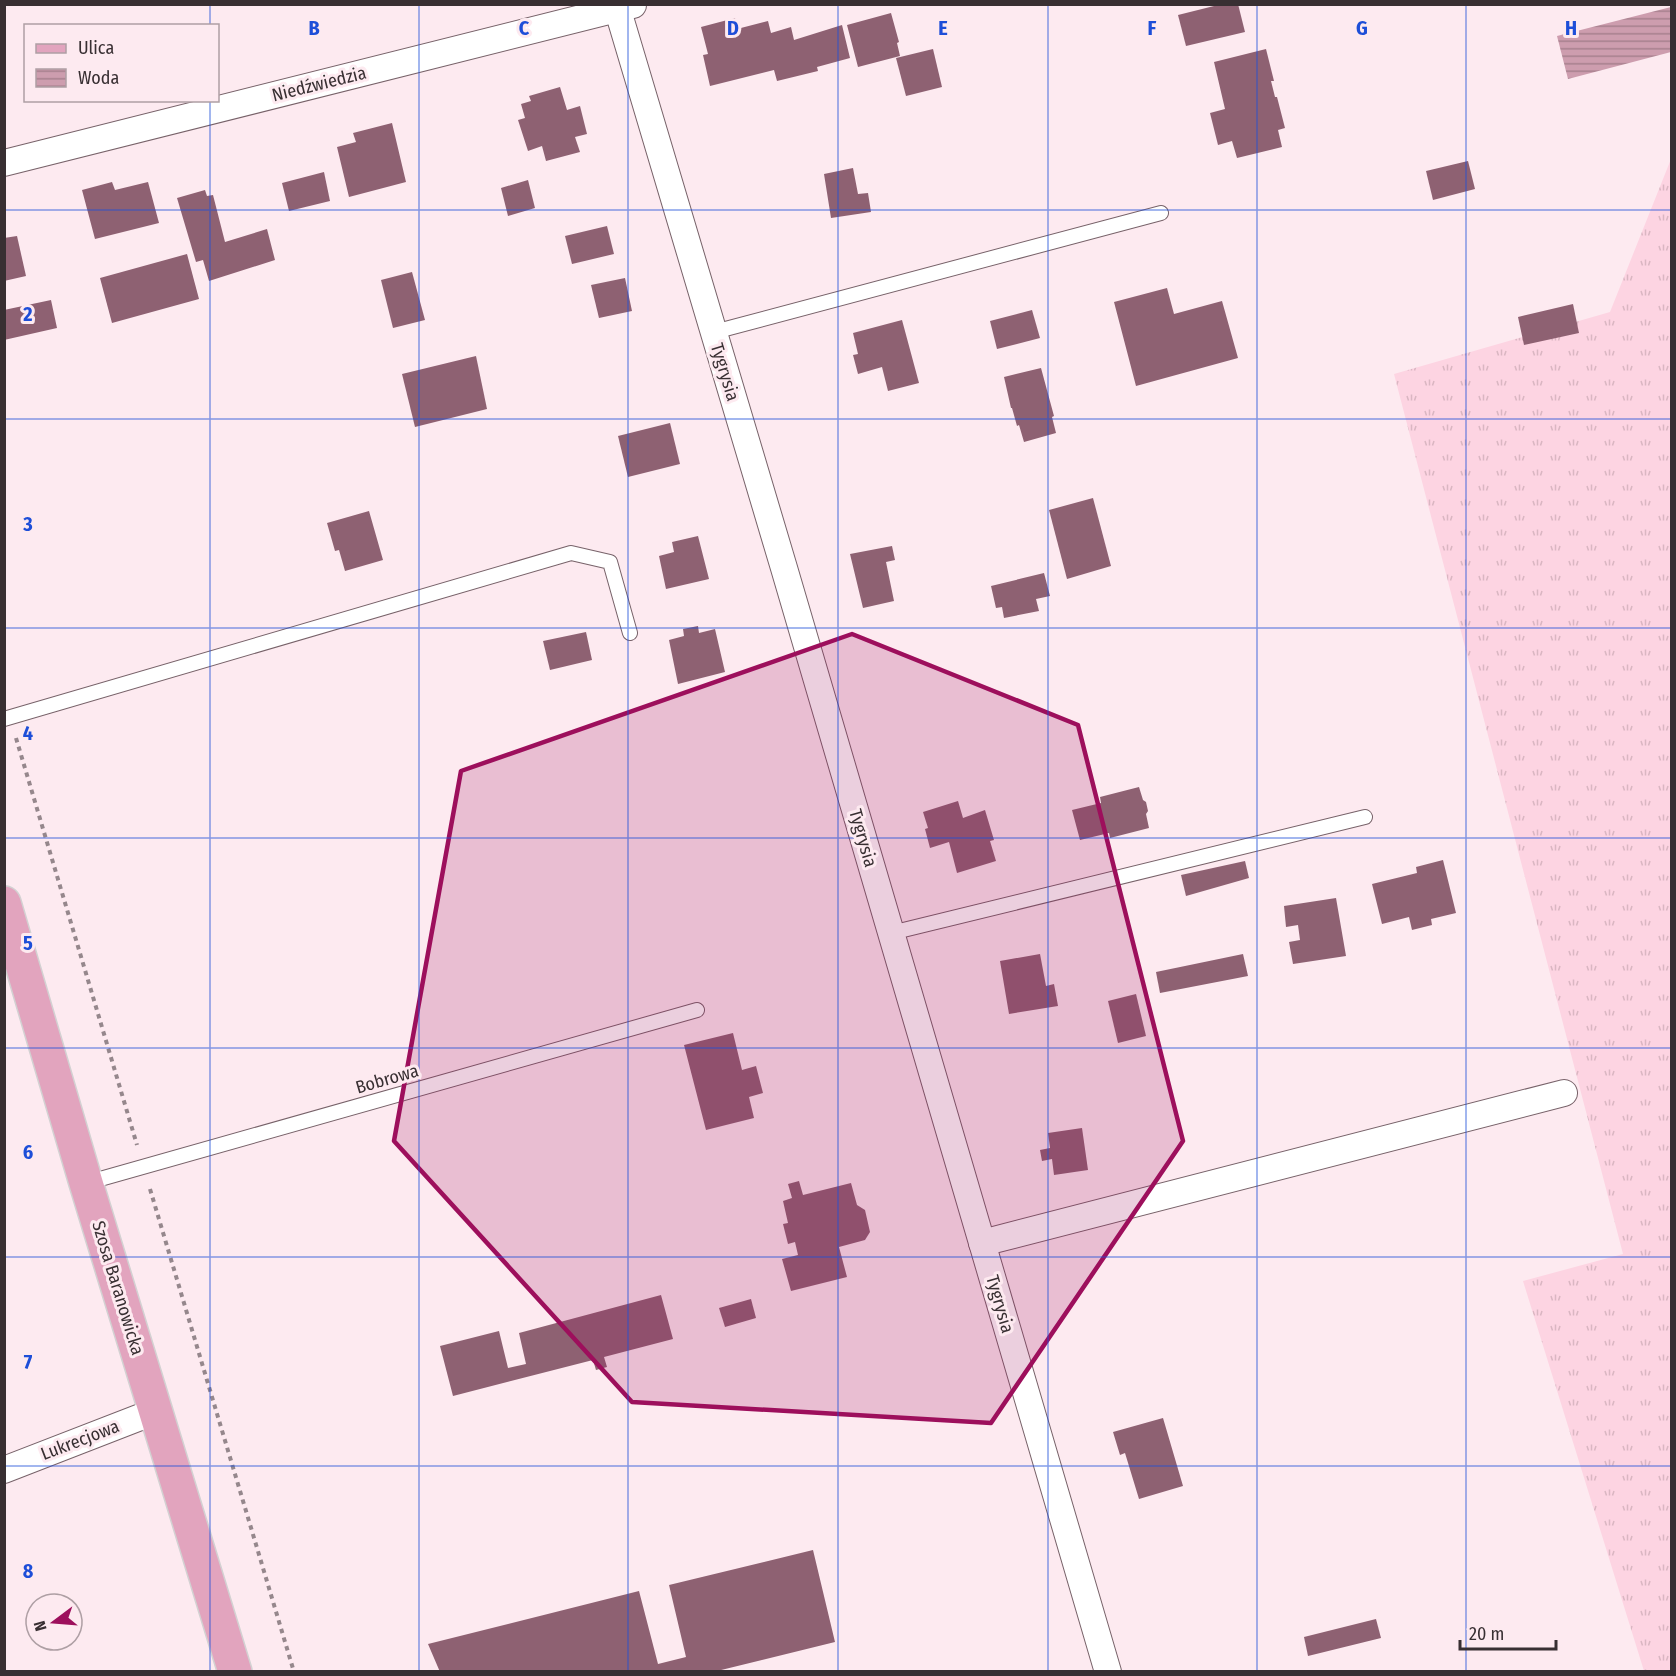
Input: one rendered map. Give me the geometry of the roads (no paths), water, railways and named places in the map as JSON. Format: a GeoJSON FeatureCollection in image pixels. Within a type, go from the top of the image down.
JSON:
{"type":"FeatureCollection","features":[{"type":"Feature","properties":{"kind":"main road","name":"Szosa Baranowicka"},"geometry":{"type":"LineString","coordinates":[[4,903],[86,1183],[235,1671]]}},
{"type":"Feature","properties":{"kind":"street","name":"Niedźwiedzia"},"geometry":{"type":"LineString","coordinates":[[4,164],[622,6]]}},
{"type":"Feature","properties":{"kind":"street","name":"Tygrysia"},"geometry":{"type":"LineString","coordinates":[[622,6],[714,332],[1108,1671]]}},
{"type":"Feature","properties":{"kind":"street"},"geometry":{"type":"LineString","coordinates":[[982,1243],[1564,1094]]}},
{"type":"Feature","properties":{"kind":"street","name":"Lukrecjowa"},"geometry":{"type":"LineString","coordinates":[[4,1470],[156,1411]]}},
{"type":"Feature","properties":{"kind":"lane"},"geometry":{"type":"LineString","coordinates":[[714,332],[1161,213]]}},
{"type":"Feature","properties":{"kind":"lane"},"geometry":{"type":"LineString","coordinates":[[4,719],[571,554],[610,562],[630,633]]}},
{"type":"Feature","properties":{"kind":"lane"},"geometry":{"type":"LineString","coordinates":[[891,933],[1365,817]]}},
{"type":"Feature","properties":{"kind":"lane","name":"Bobrowa"},"geometry":{"type":"LineString","coordinates":[[86,1183],[697,1010]]}},
{"type":"Feature","properties":{"kind":"water"},"geometry":{"type":"Polygon","coordinates":[[[1671,7],[1671,52],[1568,79],[1557,36],[1671,7]]]}}]}
